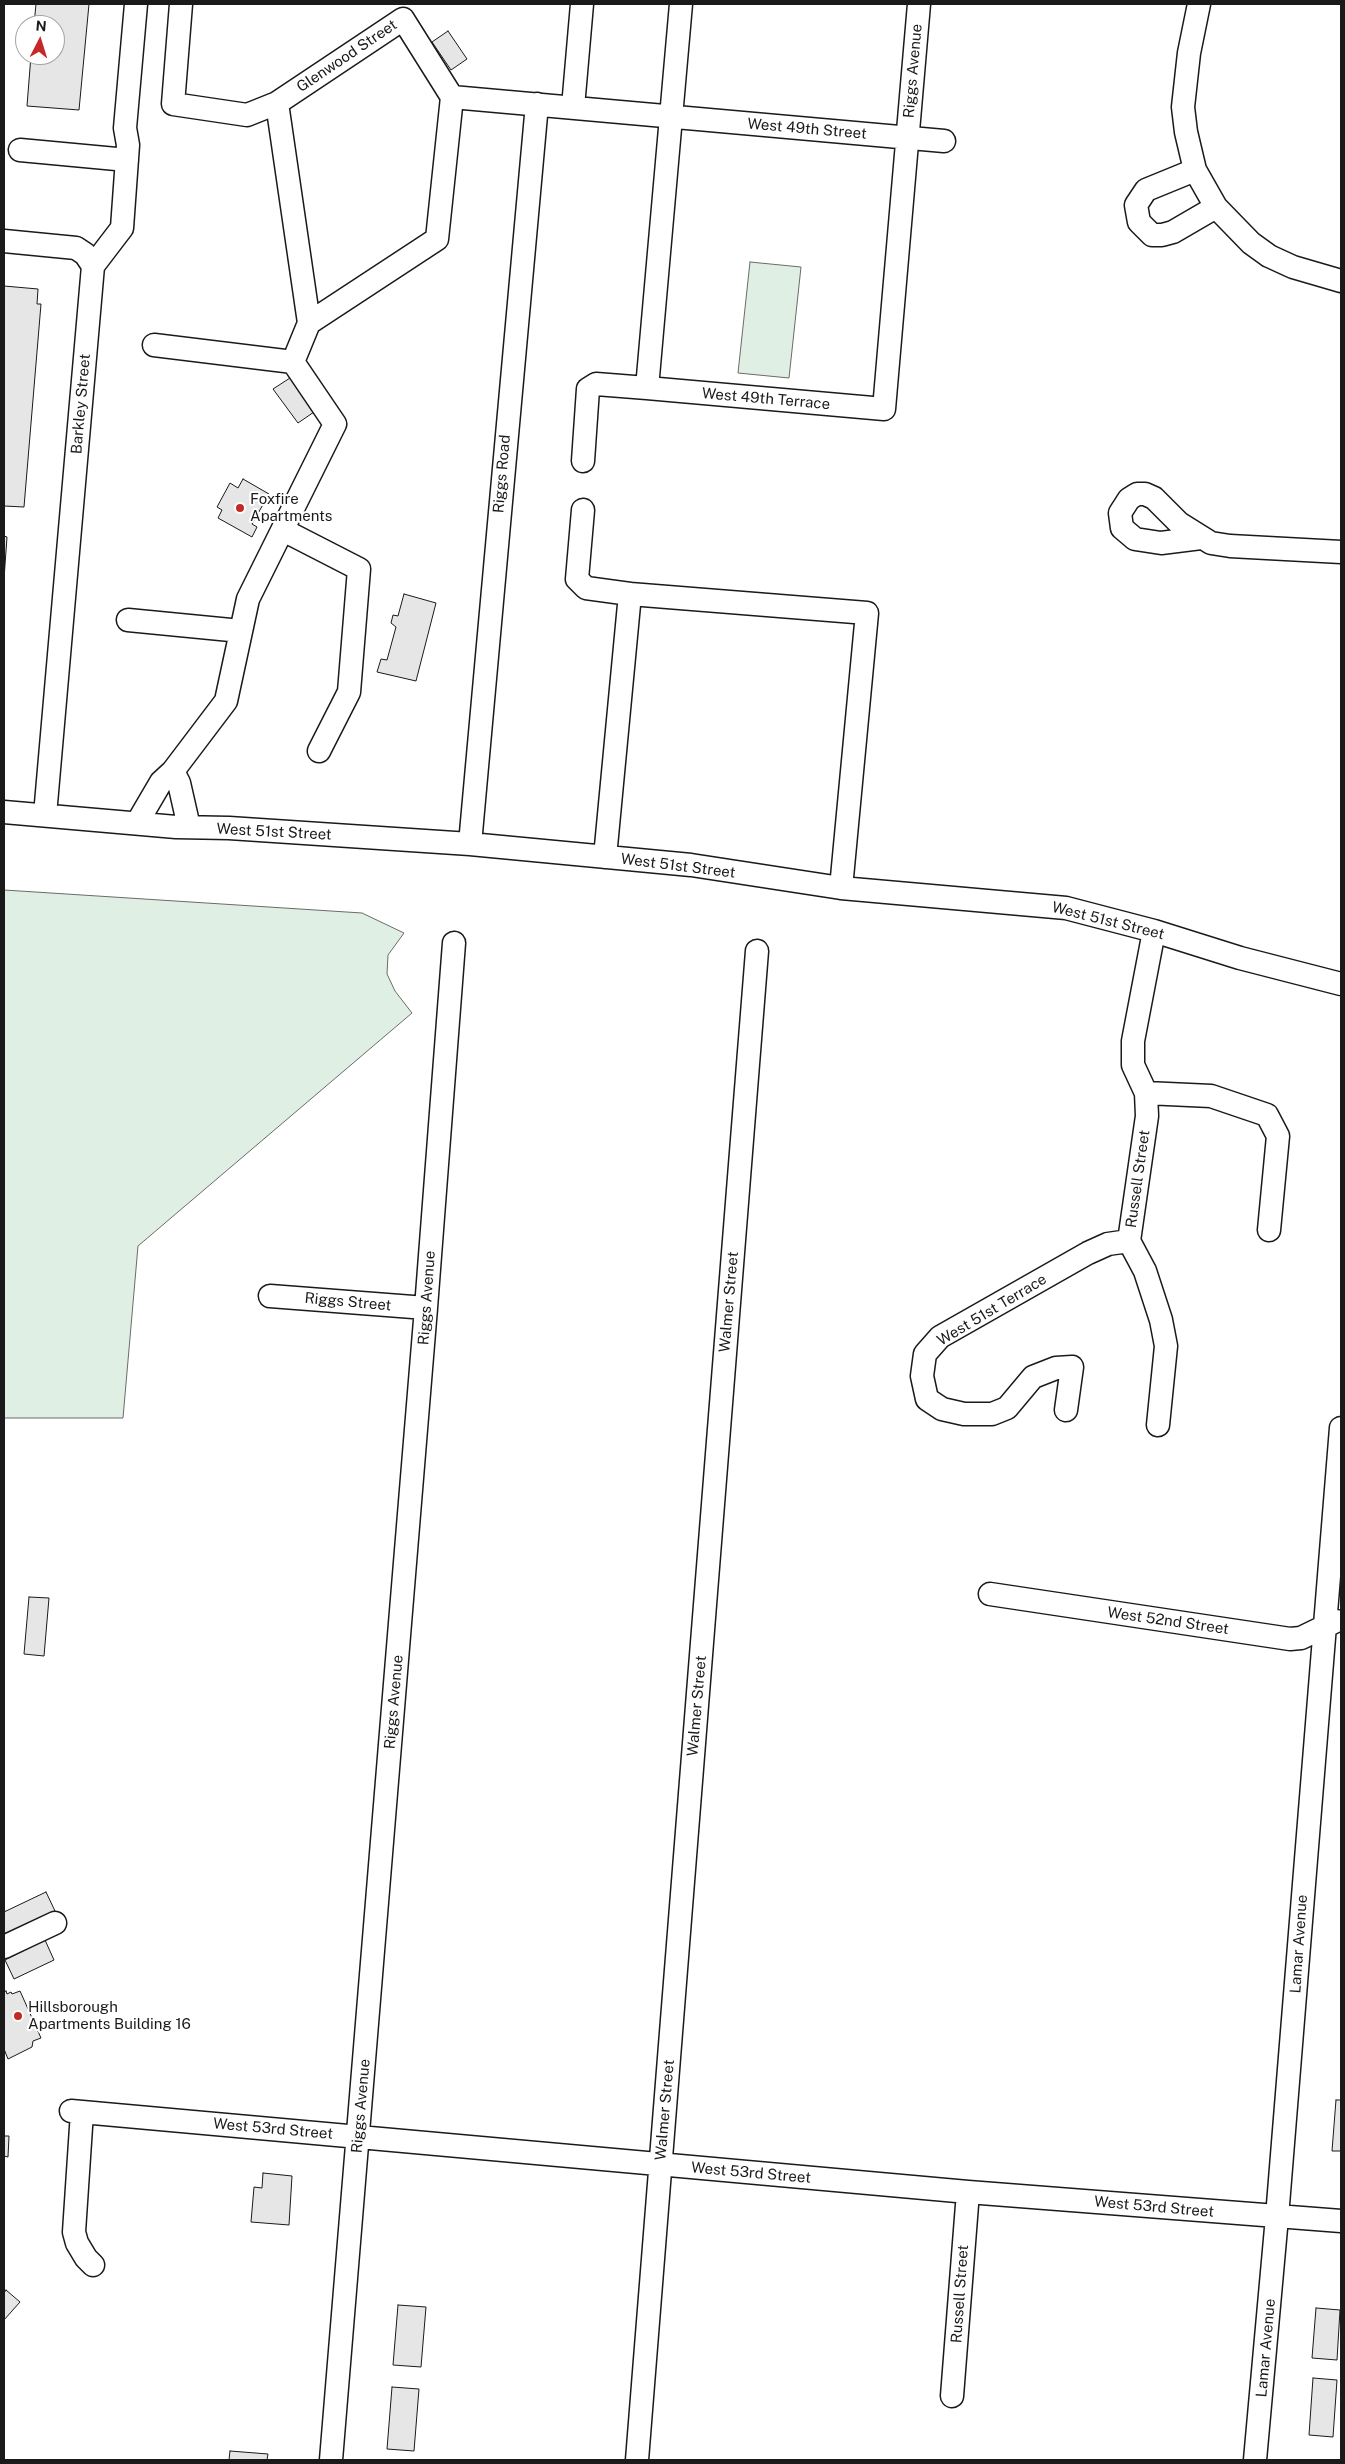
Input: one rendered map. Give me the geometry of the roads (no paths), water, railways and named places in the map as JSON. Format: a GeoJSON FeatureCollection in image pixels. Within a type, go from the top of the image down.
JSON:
{"type":"FeatureCollection","features":[{"type":"Feature","properties":{"kind":"street"},"geometry":{"type":"LineString","coordinates":[[4,240],[76,248],[85,254],[93,266],[122,228],[128,145],[125,128],[136,4]]}},
{"type":"Feature","properties":{"kind":"street","name":"Glenwood Street"},"geometry":{"type":"LineString","coordinates":[[181,4],[173,104],[247,115],[277,103],[398,11],[452,96]]}},
{"type":"Feature","properties":{"kind":"street"},"geometry":{"type":"LineString","coordinates":[[573,108],[582,4]]}},
{"type":"Feature","properties":{"kind":"street"},"geometry":{"type":"LineString","coordinates":[[583,462],[588,389],[596,384],[647,388],[681,4]]}},
{"type":"Feature","properties":{"kind":"street","name":"Riggs Avenue"},"geometry":{"type":"LineString","coordinates":[[907,137],[919,4]]}},
{"type":"Feature","properties":{"kind":"street"},"geometry":{"type":"LineString","coordinates":[[1199,4],[1189,53],[1183,107],[1186,132],[1195,170],[1216,207],[1243,236],[1269,256],[1311,274],[1341,281]]}},
{"type":"Feature","properties":{"kind":"street"},"geometry":{"type":"LineString","coordinates":[[309,323],[438,239],[452,96]]}},
{"type":"Feature","properties":{"kind":"street","name":"West 49th Street"},"geometry":{"type":"LineString","coordinates":[[452,96],[944,141]]}},
{"type":"Feature","properties":{"kind":"street"},"geometry":{"type":"LineString","coordinates":[[277,103],[309,323],[293,362]]}},
{"type":"Feature","properties":{"kind":"street","name":"Riggs Road"},"geometry":{"type":"LineString","coordinates":[[470,844],[508,402],[537,104]]}},
{"type":"Feature","properties":{"kind":"street","name":"West 49th Terrace"},"geometry":{"type":"LineString","coordinates":[[647,388],[884,409],[907,137]]}},
{"type":"Feature","properties":{"kind":"street"},"geometry":{"type":"LineString","coordinates":[[20,150],[127,160]]}},
{"type":"Feature","properties":{"kind":"street"},"geometry":{"type":"LineString","coordinates":[[1195,170],[1146,190],[1136,205],[1135,211],[1139,222],[1152,234],[1162,235],[1173,232],[1216,207]]}},
{"type":"Feature","properties":{"kind":"street","name":"Barkley Street"},"geometry":{"type":"LineString","coordinates":[[45,815],[93,266]]}},
{"type":"Feature","properties":{"kind":"street"},"geometry":{"type":"LineString","coordinates":[[137,823],[161,782],[173,771],[226,701],[248,599],[335,424],[293,362],[154,345]]}},
{"type":"Feature","properties":{"kind":"street"},"geometry":{"type":"LineString","coordinates":[[583,510],[577,580],[586,588],[630,594],[867,613],[841,888]]}},
{"type":"Feature","properties":{"kind":"street"},"geometry":{"type":"LineString","coordinates":[[283,530],[359,570],[349,692],[319,752]]}},
{"type":"Feature","properties":{"kind":"street"},"geometry":{"type":"LineString","coordinates":[[1201,538],[1230,546],[1341,552]]}},
{"type":"Feature","properties":{"kind":"street"},"geometry":{"type":"LineString","coordinates":[[605,857],[630,594]]}},
{"type":"Feature","properties":{"kind":"street"},"geometry":{"type":"LineString","coordinates":[[128,620],[241,631]]}},
{"type":"Feature","properties":{"kind":"street"},"geometry":{"type":"LineString","coordinates":[[173,771],[179,783],[189,827]]}},
{"type":"Feature","properties":{"kind":"street","name":"West 51st Street"},"geometry":{"type":"LineString","coordinates":[[4,812],[189,827],[470,844],[713,868],[841,888],[1066,908],[1154,931],[1240,958],[1341,984]]}},
{"type":"Feature","properties":{"kind":"street","name":"Russell Street"},"geometry":{"type":"LineString","coordinates":[[1154,931],[1133,1042],[1133,1065],[1146,1093],[1147,1116],[1129,1241],[1145,1271],[1162,1320],[1166,1346],[1158,1425]]}},
{"type":"Feature","properties":{"kind":"street","name":"Riggs Avenue"},"geometry":{"type":"LineString","coordinates":[[331,2460],[359,2136],[454,943]]}},
{"type":"Feature","properties":{"kind":"street","name":"Walmer Street"},"geometry":{"type":"LineString","coordinates":[[637,2460],[757,951]]}},
{"type":"Feature","properties":{"kind":"street"},"geometry":{"type":"LineString","coordinates":[[1146,1093],[1211,1096],[1267,1115],[1278,1136],[1269,1230]]}},
{"type":"Feature","properties":{"kind":"street","name":"West 51st Terrace"},"geometry":{"type":"LineString","coordinates":[[1066,1410],[1072,1368],[1056,1368],[1033,1377],[1007,1408],[992,1414],[964,1414],[942,1409],[927,1399],[922,1376],[925,1354],[940,1337],[1088,1253],[1108,1244],[1129,1241]]}},
{"type":"Feature","properties":{"kind":"street","name":"Riggs Street"},"geometry":{"type":"LineString","coordinates":[[270,1296],[426,1308]]}},
{"type":"Feature","properties":{"kind":"street","name":"Lamar Avenue"},"geometry":{"type":"LineString","coordinates":[[1255,2460],[1333,1622],[1341,1428]]}},
{"type":"Feature","properties":{"kind":"street","name":"West 52nd Street"},"geometry":{"type":"LineString","coordinates":[[990,1594],[1290,1639],[1301,1638],[1333,1622]]}},
{"type":"Feature","properties":{"kind":"street"},"geometry":{"type":"LineString","coordinates":[[4,1947],[55,1922]]}},
{"type":"Feature","properties":{"kind":"street","name":"West 53rd Street"},"geometry":{"type":"LineString","coordinates":[[94,2265],[81,2251],[74,2232],[76,2112],[968,2192],[1341,2221]]}},
{"type":"Feature","properties":{"kind":"street","name":"Russell Street"},"geometry":{"type":"LineString","coordinates":[[952,2396],[968,2192]]}},
{"type":"Feature","properties":{"kind":"place","name":"Foxfire Apartments"},"geometry":{"type":"Point","coordinates":[240,508]}},
{"type":"Feature","properties":{"kind":"place","name":"Hillsborough Apartments Building 16"},"geometry":{"type":"Point","coordinates":[18,2016]}}]}
